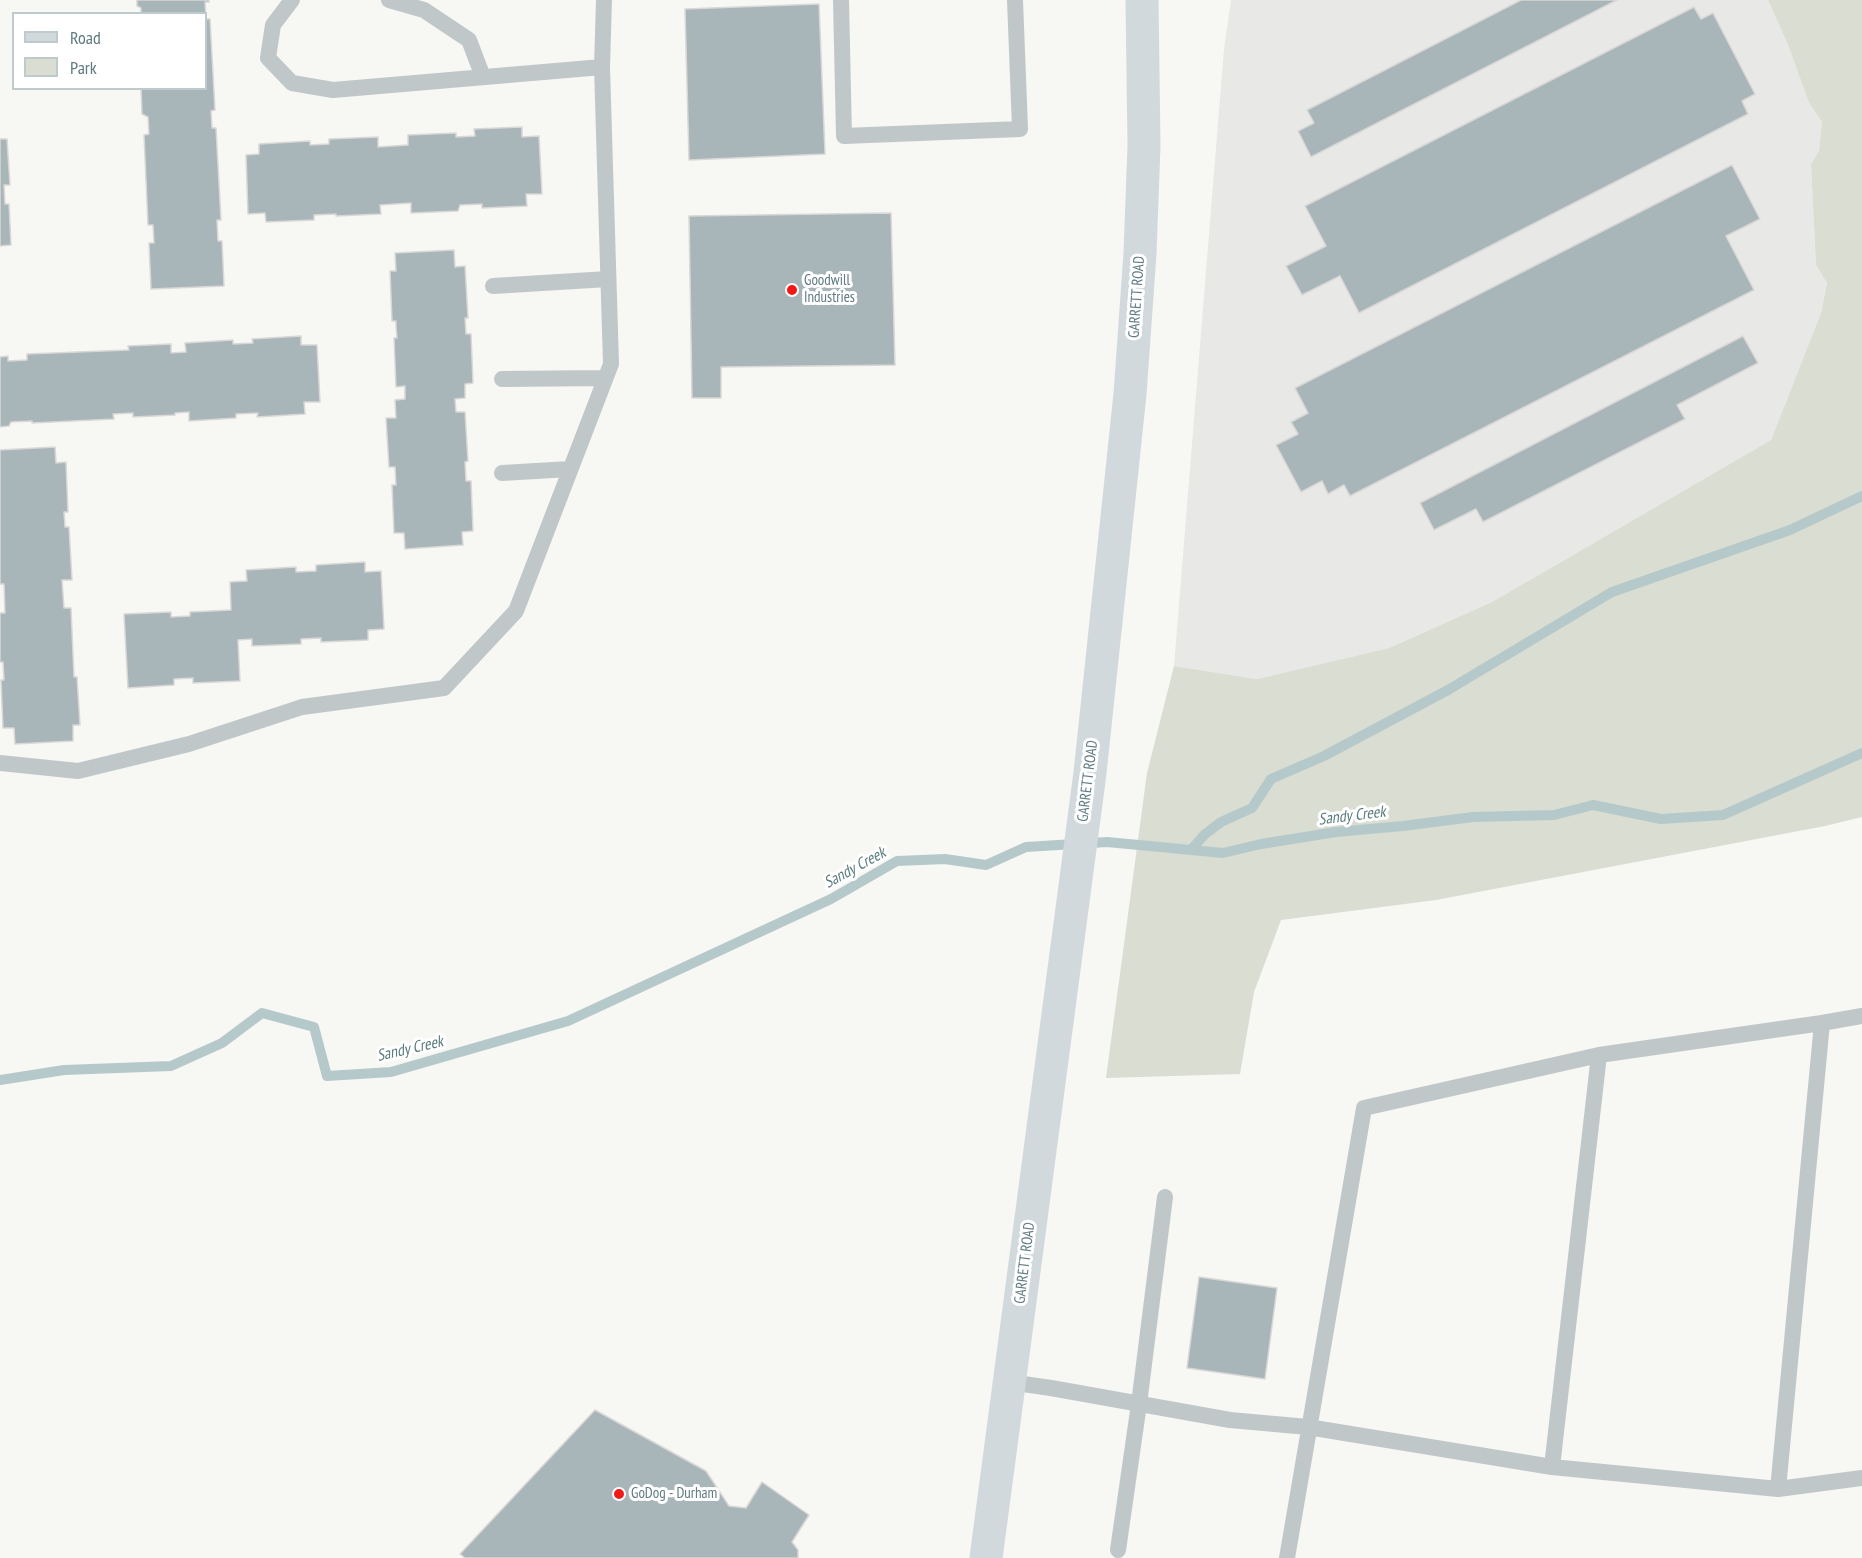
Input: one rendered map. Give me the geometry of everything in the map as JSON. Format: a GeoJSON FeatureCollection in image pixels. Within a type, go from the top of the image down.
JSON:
{"type":"FeatureCollection","features":[{"type":"Feature","properties":{"kind":"street","name":"GARRETT ROAD"},"geometry":{"type":"LineString","coordinates":[[986,1558],[1090,773],[1133,356],[1144,146],[1142,0]]}},
{"type":"Feature","properties":{"kind":"lane"},"geometry":{"type":"LineString","coordinates":[[292,0],[273,25],[268,58],[292,83],[333,90],[602,67]]}},
{"type":"Feature","properties":{"kind":"lane"},"geometry":{"type":"LineString","coordinates":[[389,0],[424,10],[469,40],[483,77]]}},
{"type":"Feature","properties":{"kind":"lane"},"geometry":{"type":"LineString","coordinates":[[0,763],[78,771],[189,744],[302,707],[444,688],[516,611],[611,364],[602,67],[604,0]]}},
{"type":"Feature","properties":{"kind":"lane"},"geometry":{"type":"LineString","coordinates":[[841,0],[844,136],[1020,129],[1015,0]]}},
{"type":"Feature","properties":{"kind":"lane"},"geometry":{"type":"LineString","coordinates":[[493,286],[608,279]]}},
{"type":"Feature","properties":{"kind":"lane"},"geometry":{"type":"LineString","coordinates":[[502,379],[605,378]]}},
{"type":"Feature","properties":{"kind":"lane"},"geometry":{"type":"LineString","coordinates":[[502,473],[570,469]]}},
{"type":"Feature","properties":{"kind":"lane"},"geometry":{"type":"LineString","coordinates":[[1287,1558],[1364,1108],[1599,1055],[1862,1016]]}},
{"type":"Feature","properties":{"kind":"lane"},"geometry":{"type":"LineString","coordinates":[[1778,1489],[1822,1023]]}},
{"type":"Feature","properties":{"kind":"lane"},"geometry":{"type":"LineString","coordinates":[[1552,1467],[1599,1055]]}},
{"type":"Feature","properties":{"kind":"lane"},"geometry":{"type":"LineString","coordinates":[[1118,1550],[1165,1197]]}},
{"type":"Feature","properties":{"kind":"lane"},"geometry":{"type":"LineString","coordinates":[[1009,1382],[1230,1420],[1308,1427],[1552,1467],[1778,1489],[1862,1478]]}},
{"type":"Feature","properties":{"kind":"shaded area"},"geometry":{"type":"Polygon","coordinates":[[[1231,0],[1768,0],[1788,45],[1809,103],[1822,122],[1819,151],[1811,164],[1816,265],[1827,283],[1821,313],[1771,440],[1492,602],[1389,648],[1257,679],[1174,666],[1224,49],[1231,0]]]}},
{"type":"Feature","properties":{"kind":"green space"},"geometry":{"type":"Polygon","coordinates":[[[1768,0],[1862,0],[1862,817],[1436,900],[1281,920],[1254,992],[1240,1074],[1106,1078],[1147,773],[1174,666],[1257,679],[1389,648],[1492,602],[1771,440],[1821,313],[1827,283],[1816,265],[1811,164],[1819,151],[1822,122],[1809,103],[1788,45],[1768,0]]]}},
{"type":"Feature","properties":{"kind":"building"},"geometry":{"type":"Polygon","coordinates":[[[137,0],[209,0],[205,2],[206,12],[141,12],[141,8],[137,6],[137,0]]]}},
{"type":"Feature","properties":{"kind":"building"},"geometry":{"type":"Polygon","coordinates":[[[1521,0],[1617,0],[1311,157],[1298,131],[1314,123],[1307,110],[1521,0]]]}},
{"type":"Feature","properties":{"kind":"building"},"geometry":{"type":"Polygon","coordinates":[[[819,4],[825,154],[689,160],[685,9],[819,4]]]}},
{"type":"Feature","properties":{"kind":"building"},"geometry":{"type":"Polygon","coordinates":[[[1694,7],[1701,19],[1713,13],[1755,94],[1742,101],[1748,114],[1359,313],[1340,276],[1302,295],[1286,266],[1326,246],[1305,206],[1694,7]]]}},
{"type":"Feature","properties":{"kind":"building"},"geometry":{"type":"Polygon","coordinates":[[[207,19],[210,19],[215,110],[211,111],[212,128],[216,128],[221,220],[217,220],[218,241],[222,241],[224,286],[151,289],[149,243],[154,243],[153,225],[148,225],[144,135],[149,134],[148,117],[142,114],[141,90],[207,90],[207,19]]]}},
{"type":"Feature","properties":{"kind":"building"},"geometry":{"type":"Polygon","coordinates":[[[522,127],[522,137],[539,136],[542,194],[526,194],[527,206],[482,208],[482,204],[460,205],[458,211],[411,213],[411,203],[380,205],[381,214],[314,215],[314,220],[266,222],[265,213],[248,214],[246,155],[259,154],[259,144],[310,141],[310,145],[329,144],[329,139],[378,137],[378,147],[408,145],[408,135],[456,133],[456,137],[475,136],[474,129],[522,127]]]}},
{"type":"Feature","properties":{"kind":"building"},"geometry":{"type":"Polygon","coordinates":[[[0,139],[7,139],[10,185],[4,185],[5,204],[9,204],[11,245],[0,246],[0,139]]]}},
{"type":"Feature","properties":{"kind":"building"},"geometry":{"type":"Polygon","coordinates":[[[1732,165],[1760,219],[1726,236],[1754,290],[1350,496],[1344,485],[1328,494],[1322,481],[1301,492],[1276,445],[1298,434],[1291,422],[1308,413],[1295,388],[1732,165]]]}},
{"type":"Feature","properties":{"kind":"building","name":"Goodwill Industries"},"geometry":{"type":"Polygon","coordinates":[[[891,213],[895,365],[721,367],[721,398],[692,398],[689,216],[891,213]]]}},
{"type":"Feature","properties":{"kind":"building"},"geometry":{"type":"Polygon","coordinates":[[[454,250],[455,267],[465,266],[468,318],[465,318],[466,334],[471,334],[473,383],[465,384],[465,398],[455,399],[456,412],[465,412],[468,461],[465,462],[466,481],[471,481],[473,531],[462,532],[463,545],[405,549],[404,533],[394,533],[392,485],[396,485],[395,467],[389,467],[386,418],[396,418],[395,400],[405,399],[405,386],[396,387],[394,338],[397,338],[396,321],[392,321],[390,271],[396,271],[395,253],[454,250]]]}},
{"type":"Feature","properties":{"kind":"building"},"geometry":{"type":"Polygon","coordinates":[[[301,336],[301,345],[317,345],[320,402],[304,402],[305,414],[257,417],[258,413],[236,414],[236,418],[189,421],[189,412],[133,417],[133,413],[113,414],[114,419],[11,422],[9,426],[0,427],[0,357],[8,356],[8,361],[27,360],[27,354],[129,350],[128,346],[171,344],[171,353],[186,352],[185,343],[233,340],[233,344],[253,343],[252,339],[301,336]]]}},
{"type":"Feature","properties":{"kind":"building"},"geometry":{"type":"Polygon","coordinates":[[[1743,336],[1758,363],[1677,405],[1685,419],[1483,522],[1476,509],[1434,530],[1420,503],[1743,336]]]}},
{"type":"Feature","properties":{"kind":"building"},"geometry":{"type":"Polygon","coordinates":[[[55,447],[56,463],[66,462],[68,512],[64,512],[65,527],[69,527],[72,580],[62,580],[64,608],[71,608],[74,677],[77,677],[80,725],[73,725],[73,741],[15,744],[14,728],[3,728],[1,680],[4,680],[3,662],[0,662],[0,613],[5,613],[4,584],[0,584],[0,450],[55,447]]]}},
{"type":"Feature","properties":{"kind":"building"},"geometry":{"type":"Polygon","coordinates":[[[365,562],[365,572],[381,571],[384,629],[368,630],[368,640],[321,642],[321,638],[301,639],[301,644],[252,646],[252,639],[238,640],[240,681],[193,683],[193,678],[174,679],[174,685],[128,688],[124,614],[171,612],[171,617],[190,616],[190,612],[231,610],[230,582],[247,581],[246,570],[296,567],[296,572],[316,571],[316,565],[365,562]]]}},
{"type":"Feature","properties":{"kind":"building"},"geometry":{"type":"Polygon","coordinates":[[[1199,1277],[1277,1288],[1265,1379],[1187,1368],[1199,1277]]]}},
{"type":"Feature","properties":{"kind":"building","name":"GoDog - Durham"},"geometry":{"type":"Polygon","coordinates":[[[595,1410],[706,1471],[729,1506],[746,1508],[762,1482],[809,1515],[792,1542],[798,1550],[798,1558],[465,1558],[460,1554],[595,1410]]]}},
{"type":"Feature","properties":{"kind":"waterway"},"geometry":{"type":"LineString","coordinates":[[1191,850],[1204,835],[1221,822],[1252,808],[1271,779],[1324,756],[1448,690],[1612,592],[1790,530],[1862,496]]}},
{"type":"Feature","properties":{"kind":"waterway","name":"Sandy Creek"},"geometry":{"type":"LineString","coordinates":[[0,1080],[64,1070],[171,1066],[222,1043],[262,1013],[314,1027],[327,1076],[391,1072],[568,1021],[831,899],[897,861],[945,859],[986,865],[1026,847],[1107,842],[1223,853],[1261,844],[1336,832],[1473,817],[1554,815],[1593,805],[1661,819],[1723,815],[1862,753]]}},
{"type":"Feature","properties":{"kind":"place","name":"Goodwill Industries"},"geometry":{"type":"Point","coordinates":[792,290]}},
{"type":"Feature","properties":{"kind":"place","name":"GoDog - Durham"},"geometry":{"type":"Point","coordinates":[619,1494]}}]}
